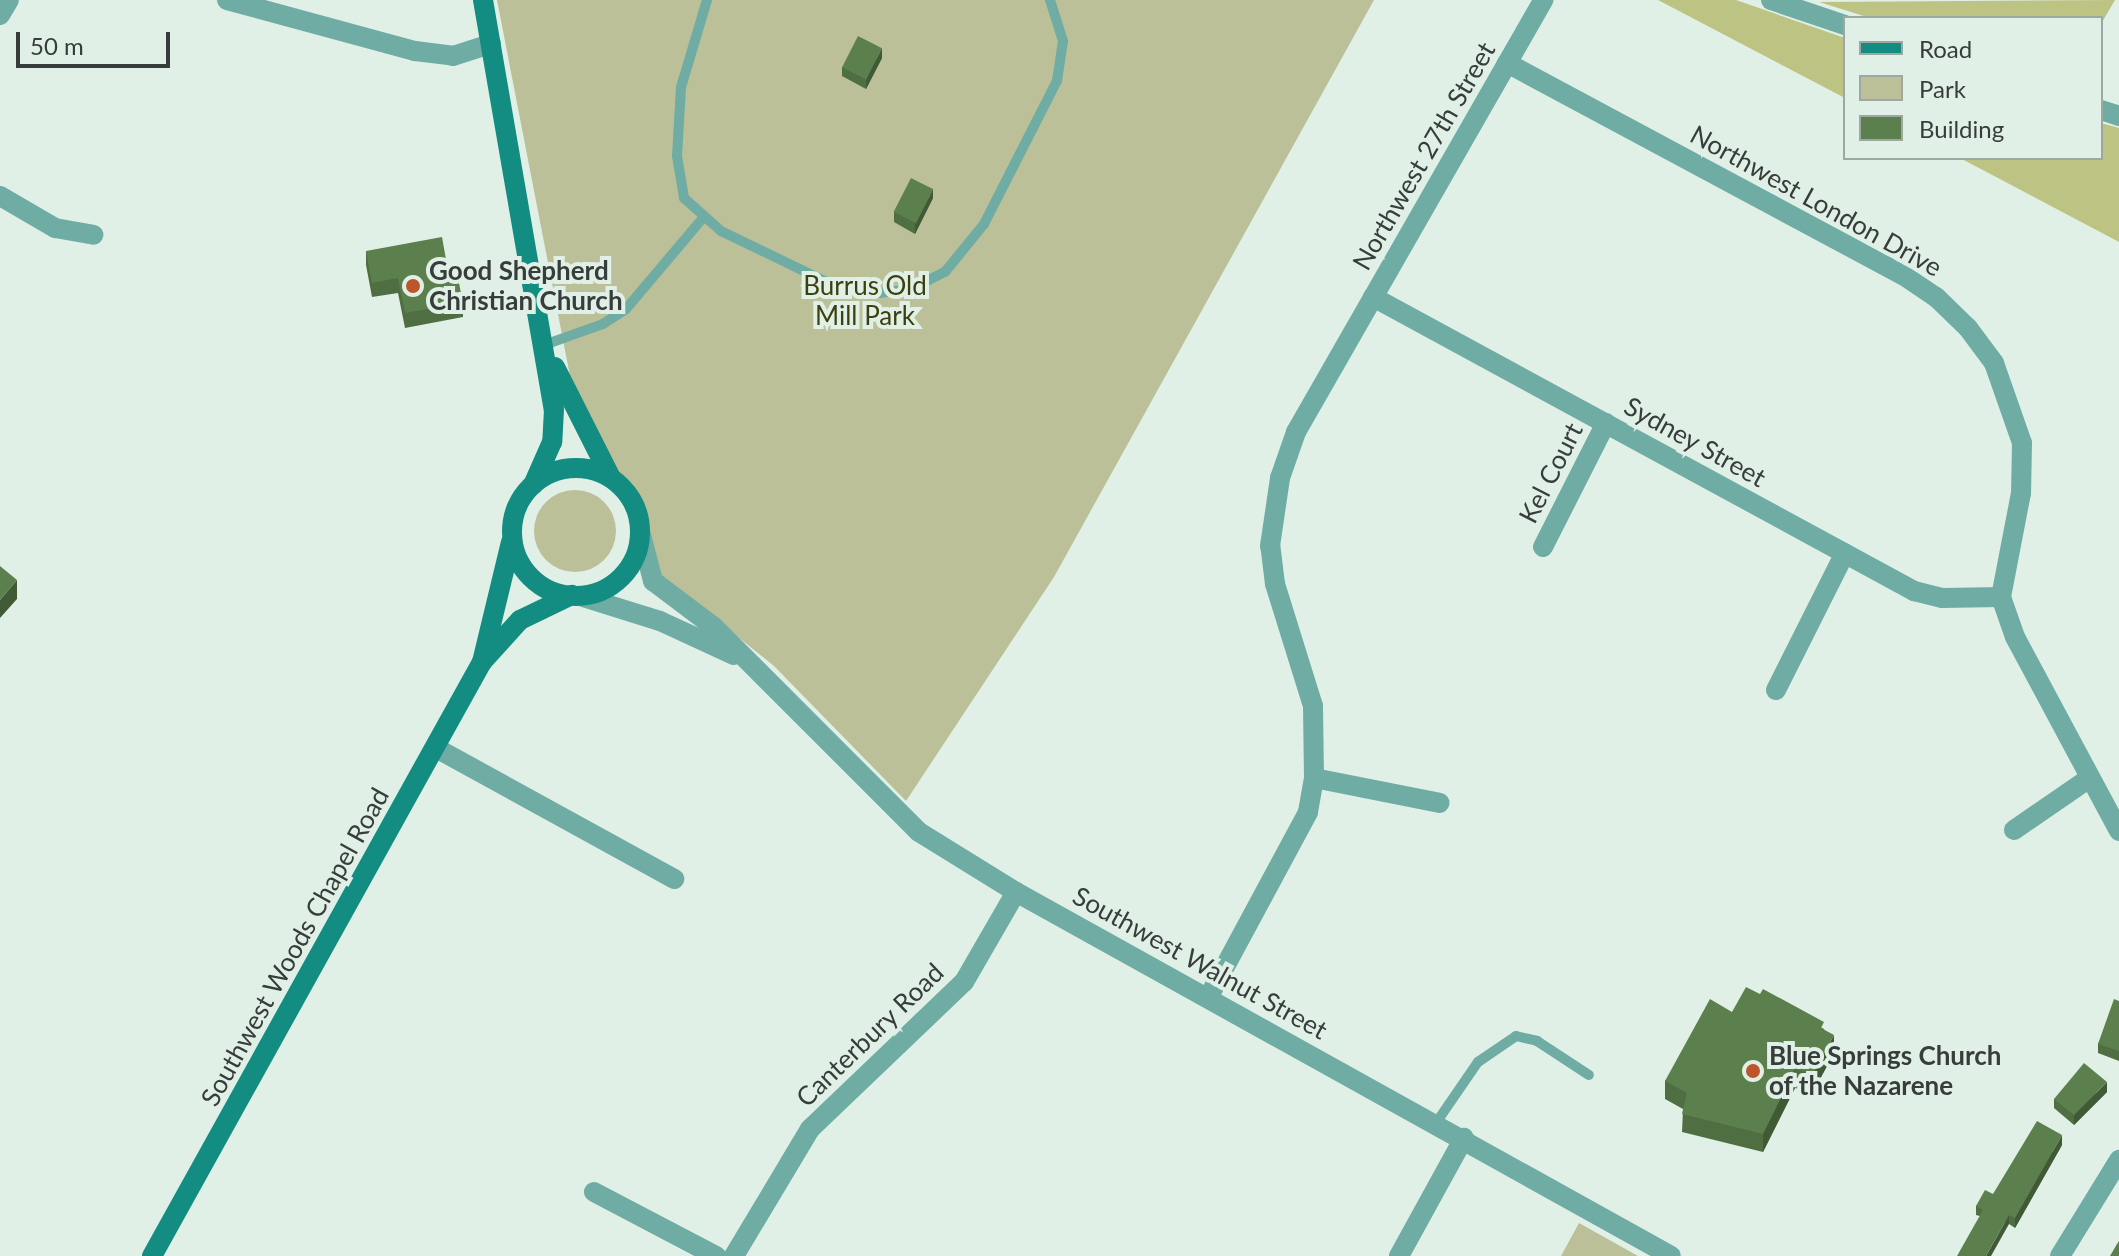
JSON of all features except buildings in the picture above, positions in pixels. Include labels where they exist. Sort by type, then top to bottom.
[{"type":"main road","points":[[483,0],[554,409],[552,442],[513,521],[513,543],[534,579],[577,596],[613,584],[628,570],[640,531],[637,510],[611,478],[544,345]]},
{"type":"main road","points":[[533,485],[570,468],[611,478]]},
{"type":"main road","name":"Southwest Woods Chapel Road","points":[[152,1256],[482,662],[509,569],[513,521]]},
{"type":"main road","name":"Southwest Woods Chapel Road","points":[[482,662],[520,620],[577,596]]},
{"type":"street","points":[[0,15],[9,0]]},
{"type":"street","points":[[227,0],[415,51],[453,56],[491,44]]},
{"type":"street","name":"Northwest 27th Street","points":[[1208,998],[1308,812],[1314,778],[1313,706],[1275,584],[1270,546],[1280,478],[1296,432],[1543,0]]},
{"type":"street","points":[[1771,0],[1843,24]]},
{"type":"street","name":"Northwest London Drive","points":[[1507,63],[1903,275],[1936,297],[1968,328],[1994,363],[2022,443],[2021,493],[2001,597]]},
{"type":"street","points":[[0,196],[55,228],[93,235]]},
{"type":"street","name":"Sydney Street","points":[[1373,297],[1914,591],[1942,598],[2001,597]]},
{"type":"street","name":"Kel Court","points":[[1543,547],[1606,423]]},
{"type":"street","name":"Southwest Walnut Street","points":[[640,531],[653,581],[714,627],[744,661],[919,832],[1016,892],[1464,1138],[1671,1256]]},
{"type":"street","points":[[1776,690],[1845,553]]},
{"type":"street","name":"Southwest Walnut Street","points":[[577,596],[660,621],[744,661]]},
{"type":"street","points":[[2001,597],[2015,637],[2088,779],[2119,831]]},
{"type":"street","points":[[436,748],[674,879]]},
{"type":"street","points":[[1314,778],[1440,803]]},
{"type":"street","points":[[2014,830],[2088,779]]},
{"type":"street","name":"Canterbury Road","points":[[734,1256],[810,1129],[964,982],[1016,892]]},
{"type":"street","points":[[1399,1256],[1464,1138]]},
{"type":"street","points":[[2060,1256],[2119,1160]]},
{"type":"street","points":[[594,1192],[716,1256]]},
{"type":"lane","points":[[707,0],[681,87],[677,156],[684,198],[702,219],[854,292],[911,289],[945,272],[984,224],[1057,81],[1063,41],[1050,0]]},
{"type":"lane","points":[[544,345],[603,324],[626,309],[702,219]]},
{"type":"lane","points":[[1436,1123],[1478,1062],[1516,1036],[1537,1041],[1589,1075]]},
{"type":"green space","name":"Burrus Old Mill Park","points":[[497,0],[1374,0],[1054,577],[906,801],[774,666],[661,575],[635,494],[606,457],[570,376]]},
{"type":"green space","points":[[1658,0],[1736,0],[1843,37],[1843,97]]},
{"type":"green space","points":[[2115,0],[2103,21],[2103,16],[1864,16],[1819,2]]},
{"type":"green space","points":[[2103,124],[2119,128],[2119,242],[1964,160],[2103,160]]},
{"type":"green space","points":[[575,490],[591,493],[604,502],[613,515],[616,531],[613,547],[604,560],[591,569],[575,572],[559,569],[546,560],[537,547],[534,531],[537,515],[546,502],[559,493]]},
{"type":"green space","points":[[1579,1223],[1638,1256],[1561,1256]]},
{"type":"place","name":"Good Shepherd Christian Church","points":[[413,286]]},
{"type":"place","name":"Blue Springs Church of the Nazarene","points":[[1753,1071]]}]
